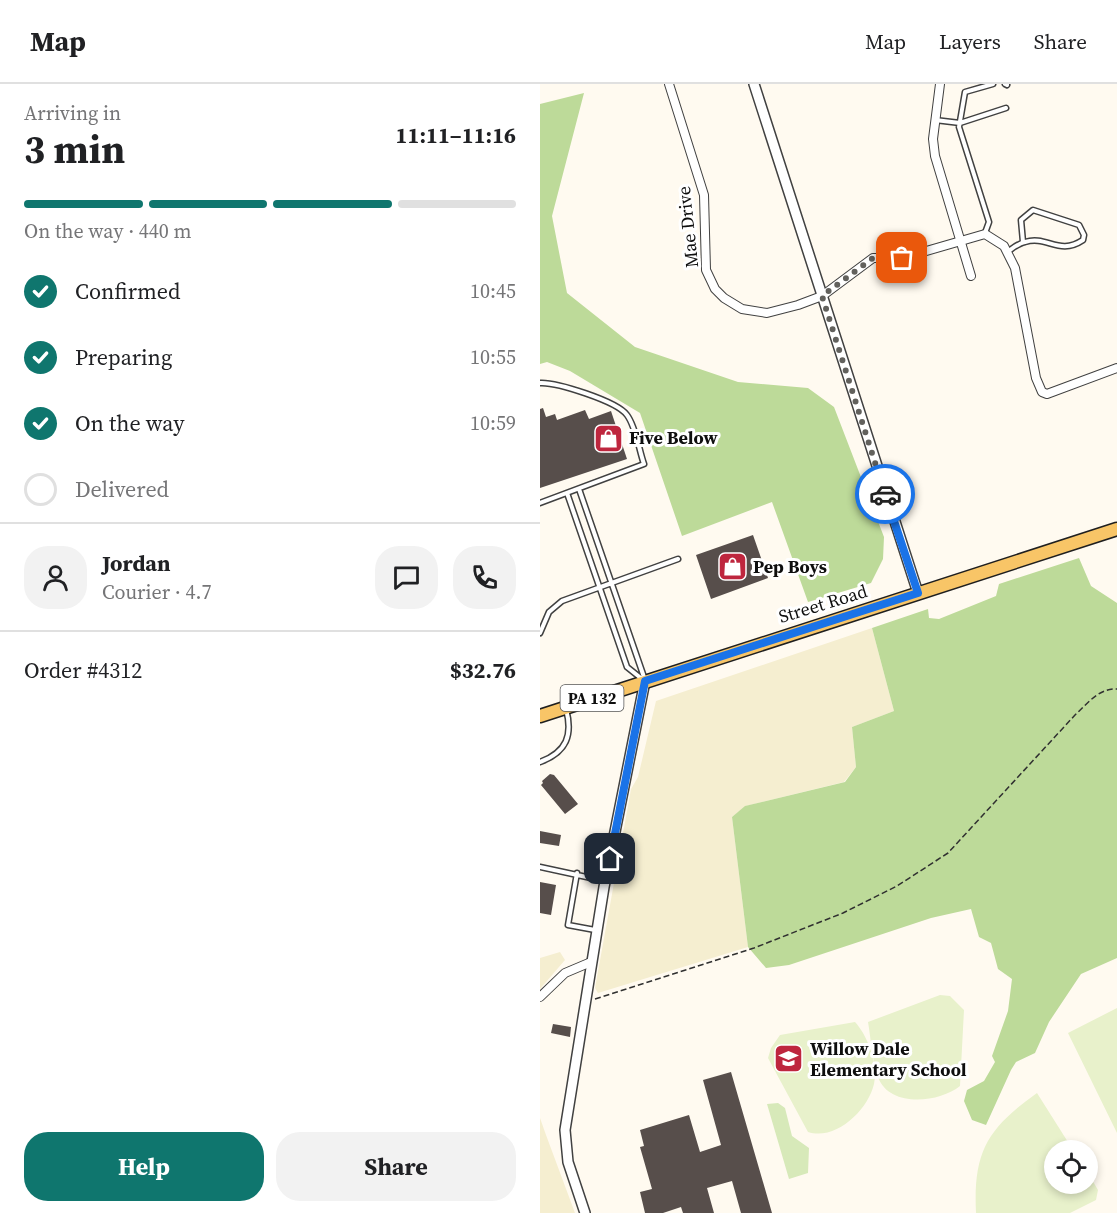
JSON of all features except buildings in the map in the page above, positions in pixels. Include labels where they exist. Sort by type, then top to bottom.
[{"type":"main road","name":"Street Road","points":[[540,716],[1117,529]]},
{"type":"street","name":"Mae Drive","points":[[669,84],[704,195],[706,270],[715,289],[731,304],[754,312],[775,312],[822,296],[873,258],[902,258],[985,234]]},
{"type":"street","points":[[754,84],[918,593]]},
{"type":"street","points":[[940,84],[935,120],[935,156],[971,276]]},
{"type":"street","points":[[985,234],[1004,246],[1015,268],[1036,378],[1042,392],[1047,394],[1117,368]]},
{"type":"street","points":[[585,1213],[568,1162],[565,1130],[591,962],[645,681]]},
{"type":"street","points":[[540,997],[565,973],[591,962]]},
{"type":"lane","points":[[985,234],[989,222],[960,123],[965,92],[993,84]]},
{"type":"lane","points":[[935,120],[960,123],[1006,108]]},
{"type":"lane","points":[[1007,252],[1023,242],[1033,240],[1066,248],[1083,240],[1084,235],[1079,225],[1033,210],[1027,212],[1021,220],[1023,242]]},
{"type":"lane","points":[[540,383],[552,382],[618,407],[628,415],[644,464],[540,503]]},
{"type":"lane","points":[[579,489],[645,681]]},
{"type":"lane","points":[[567,493],[627,667],[645,681]]},
{"type":"lane","points":[[540,633],[546,618],[562,601],[678,559]]},
{"type":"lane","points":[[540,762],[555,753],[570,733],[565,707]]},
{"type":"lane","points":[[540,867],[577,873],[606,881]]},
{"type":"lane","points":[[577,873],[568,925],[597,930]]},
{"type":"path","points":[[585,1002],[754,948],[843,913],[897,886],[948,853],[1097,694],[1108,688],[1117,689]]},
{"type":"shaded area","points":[[872,628],[894,711],[852,727],[856,767],[844,782],[746,806],[732,817],[748,947],[598,993],[595,988],[631,789],[638,777],[656,701]]},
{"type":"shaded area","points":[[560,952],[565,960],[540,989],[540,958]]},
{"type":"shaded area","points":[[540,1118],[546,1135],[575,1213],[540,1213]]},
{"type":"green space","points":[[584,93],[552,216],[567,293],[635,347],[738,382],[808,388],[834,407],[884,537],[883,559],[871,583],[808,602],[772,502],[682,536],[640,413],[570,371],[547,362],[540,364],[540,104]]},
{"type":"green space","points":[[1079,558],[1091,586],[1117,603],[1117,958],[1081,974],[1049,1022],[1035,1053],[1016,1062],[986,1125],[972,1120],[964,1101],[967,1090],[984,1081],[995,1062],[992,1056],[1008,1011],[1012,979],[998,969],[991,943],[979,937],[971,909],[931,918],[789,965],[766,968],[748,947],[732,817],[745,806],[845,782],[856,767],[852,727],[894,711],[872,628],[928,609],[929,618],[939,619],[996,596],[999,584]]},
{"type":"green space","points":[[940,995],[950,996],[964,1010],[960,1086],[951,1092],[928,1099],[915,1100],[892,1094],[878,1077],[868,1022]]},
{"type":"green space","points":[[1117,1008],[1117,1133],[1068,1033]]},
{"type":"green space","points":[[855,1022],[868,1042],[875,1068],[871,1094],[858,1113],[840,1128],[819,1134],[808,1132],[768,1058],[771,1048],[780,1035]]},
{"type":"green space","points":[[1037,1093],[1067,1140],[1044,1140],[1044,1194],[1097,1194],[1096,1200],[1070,1213],[976,1213],[977,1173],[981,1157],[995,1130]]},
{"type":"green space","points":[[778,1103],[785,1108],[792,1136],[809,1148],[808,1173],[789,1179],[767,1104]]},
{"type":"way so far","points":[[885,494],[822,296],[873,258],[902,258]]},
{"type":"place","name":"Five Below","points":[[608,438]]},
{"type":"place","name":"Pep Boys","points":[[732,567]]},
{"type":"place","name":"Willow Dale Elementary School","points":[[789,1059]]},
{"type":"route","points":[[610,859],[645,681],[918,593],[885,494]]}]
